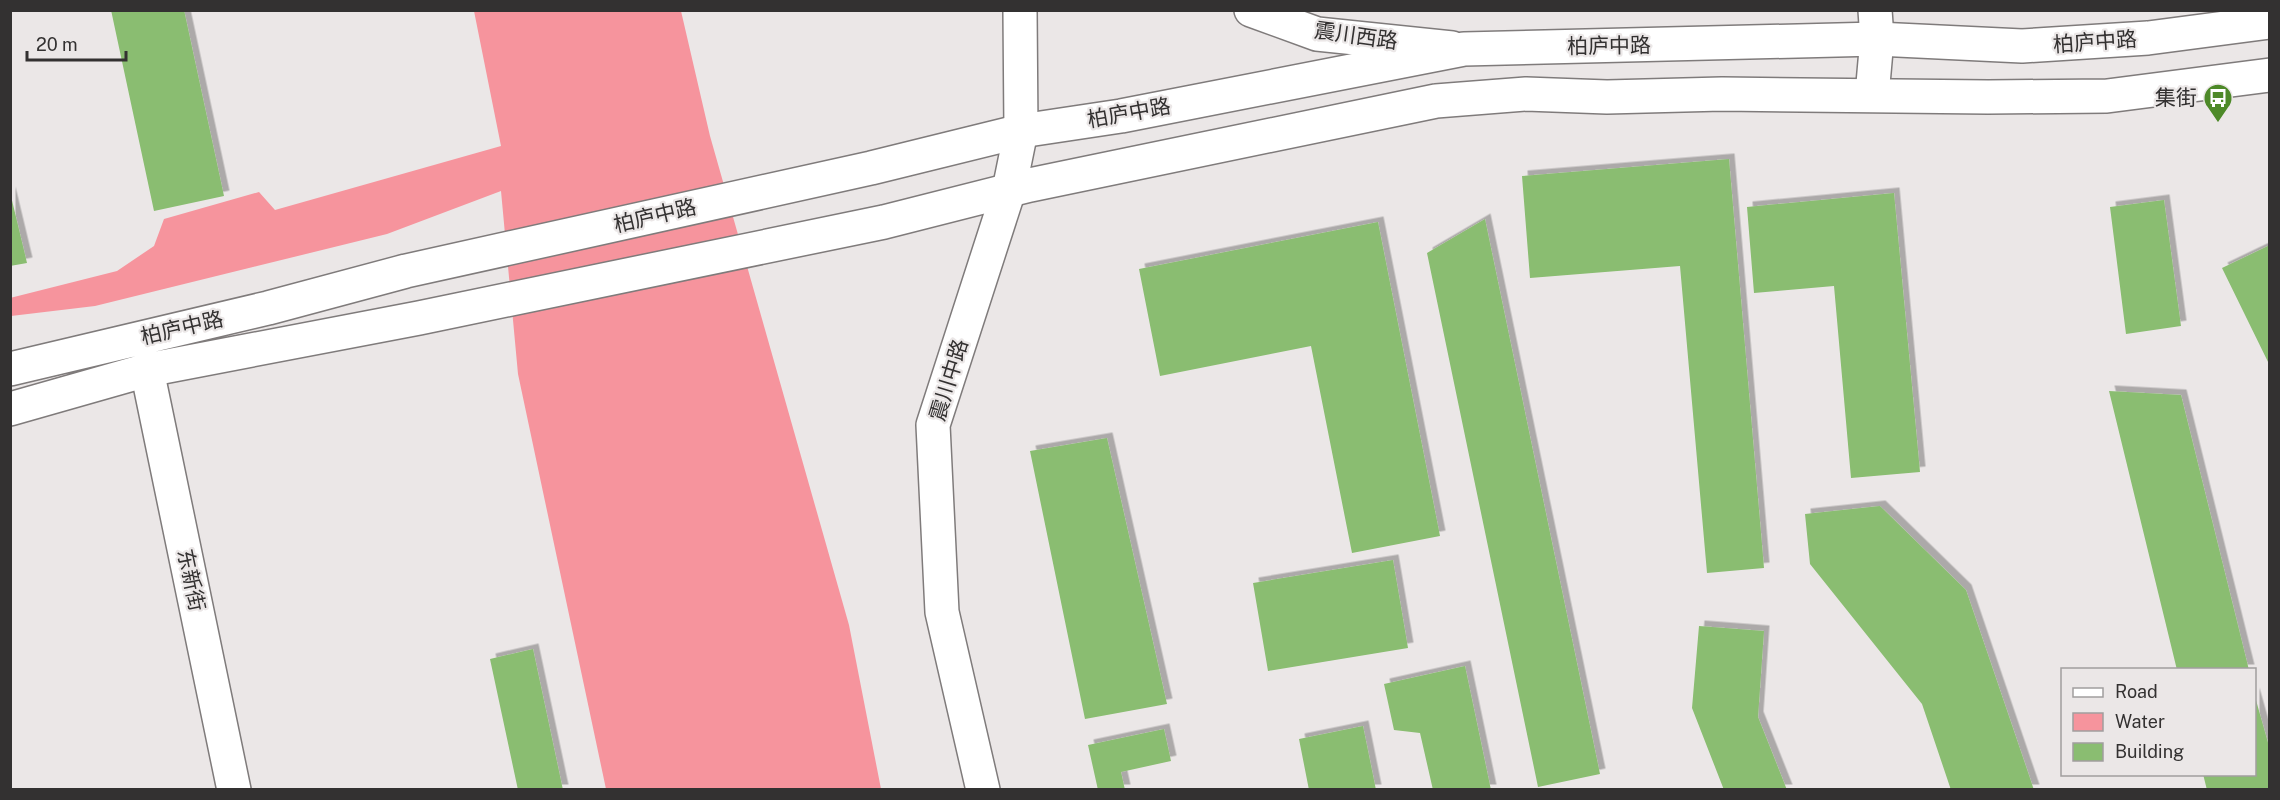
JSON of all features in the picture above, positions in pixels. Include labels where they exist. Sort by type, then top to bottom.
[{"type":"main road","name":"震川中路","points":[[983,789],[942,612],[933,425],[1009,190],[1021,131],[1020,10]]},
{"type":"main road","name":"震川西路","points":[[1251,10],[1317,34],[1464,49]]},
{"type":"main road","name":"柏庐中路","points":[[10,369],[268,308],[406,272],[871,168],[1021,131],[1121,116],[1464,49],[1876,25],[2022,46],[2148,38],[2270,22]]},
{"type":"main road","points":[[1872,95],[1876,25]]},
{"type":"main road","name":"柏庐中路","points":[[10,409],[147,370],[419,318],[884,222],[1009,190],[1333,120],[1436,101],[1526,94],[1607,97],[2107,96],[2270,75]]},
{"type":"main road","name":"东新街","points":[[147,370],[234,789]]},
{"type":"water","points":[[474,11],[681,11],[710,136],[849,625],[881,789],[606,789],[518,374],[501,191],[387,234],[95,306],[11,316],[10,298],[117,271],[154,246],[164,219],[259,192],[275,210],[501,146]]},
{"type":"building","points":[[111,10],[184,10],[224,196],[154,211]]},
{"type":"building","points":[[1729,159],[1764,568],[1707,573],[1680,266],[1530,278],[1522,176]]},
{"type":"building","points":[[10,192],[27,263],[10,266]]},
{"type":"building","points":[[1894,193],[1920,472],[1851,478],[1834,286],[1754,293],[1747,207]]},
{"type":"building","points":[[2164,200],[2181,326],[2126,334],[2110,207]]},
{"type":"building","points":[[1485,219],[1600,774],[1538,787],[1427,253]]},
{"type":"building","points":[[1378,222],[1440,536],[1352,553],[1311,346],[1160,376],[1139,269]]},
{"type":"building","points":[[2270,245],[2270,366],[2222,268]]},
{"type":"building","points":[[2109,391],[2181,395],[2249,668],[2177,668]]},
{"type":"building","points":[[1107,438],[1167,704],[1085,719],[1030,451]]},
{"type":"building","points":[[1880,506],[1966,590],[2034,790],[1951,790],[1922,704],[1810,564],[1805,514]]},
{"type":"building","points":[[1393,560],[1408,648],[1268,671],[1253,583]]},
{"type":"building","points":[[1699,626],[1764,631],[1758,717],[1787,790],[1724,790],[1692,708]]},
{"type":"building","points":[[533,649],[563,790],[518,790],[490,659]]},
{"type":"building","points":[[1465,666],[1491,790],[1433,790],[1420,733],[1394,730],[1384,684]]},
{"type":"building","points":[[2256,700],[2270,750],[2270,790],[2207,790],[2204,776],[2256,776]]},
{"type":"building","points":[[1363,726],[1376,790],[1309,790],[1299,739]]},
{"type":"building","points":[[1164,729],[1171,761],[1121,772],[1125,790],[1098,790],[1088,745]]},
{"type":"place","name":"集街","points":[[2218,124]]}]
